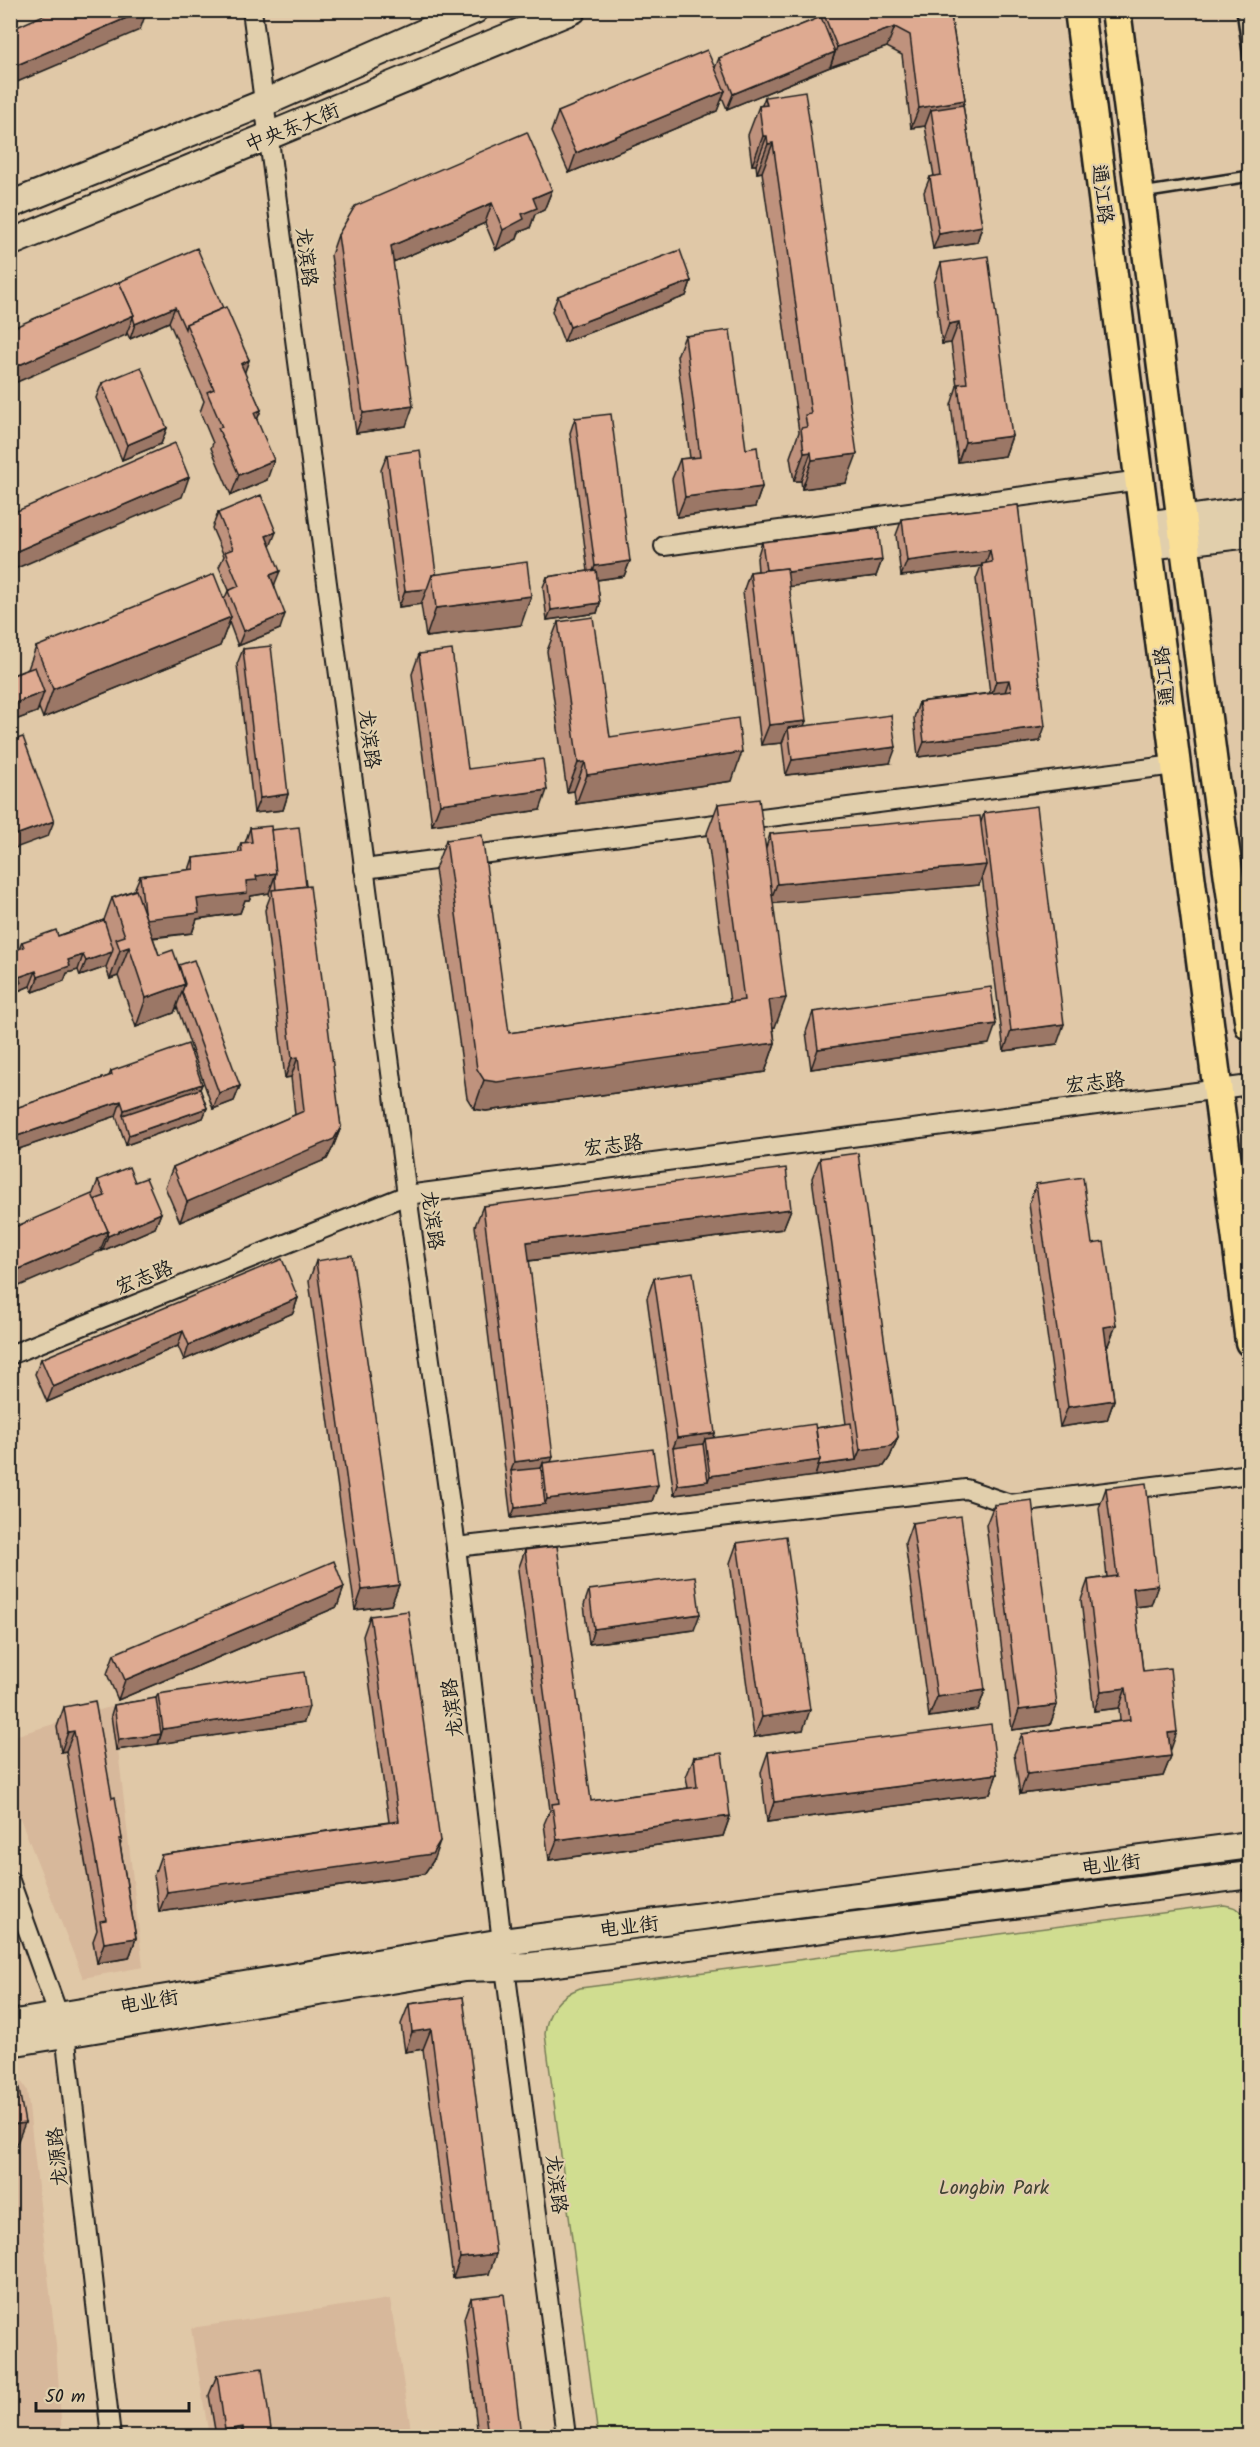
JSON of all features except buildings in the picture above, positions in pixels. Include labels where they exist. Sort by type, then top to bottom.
[{"type":"main road","name":"通江路","points":[[1079,10],[1140,480],[1174,765],[1250,1342]]},
{"type":"main road","name":"通江路","points":[[1116,10],[1250,1026]]},
{"type":"street","name":"龙滨路","points":[[252,10],[407,1195],[456,1547],[505,1968],[566,2436]]},
{"type":"street","name":"中央东大街","points":[[10,205],[264,103],[475,10]]},
{"type":"street","name":"中央东大街","points":[[10,243],[573,10]]},
{"type":"street","points":[[664,546],[1140,480]]},
{"type":"street","points":[[1147,536],[1184,530],[1250,510]]},
{"type":"street","points":[[1184,530],[1250,534]]},
{"type":"street","points":[[364,869],[1174,765]]},
{"type":"street","name":"宏志路","points":[[10,1355],[407,1195],[1250,1085]]},
{"type":"street","points":[[456,1547],[966,1489],[1010,1504],[1250,1473]]},
{"type":"street","name":"电业街","points":[[10,2043],[62,2024],[503,1942],[1250,1845]]},
{"type":"street","name":"电业街","points":[[10,2024],[62,2024],[464,1968],[505,1968],[1249,1875]]},
{"type":"street","name":"龙源路","points":[[10,1881],[62,2024],[111,2436]]},
{"type":"lane","points":[[1242,10],[1250,65]]},
{"type":"lane","points":[[1139,193],[1250,176]]},
{"type":"shaded area","points":[[113,1706],[143,1967],[83,1978],[11,1795],[11,1737]]},
{"type":"shaded area","points":[[10,2075],[19,2078],[27,2090],[56,2345],[62,2436],[11,2436]]},
{"type":"shaded area","points":[[390,2299],[412,2436],[209,2436],[191,2328]]},
{"type":"green space","name":"Longbin Park","points":[[1224,1905],[1234,1907],[1241,1912],[1250,1928],[1249,2436],[598,2436],[545,2034],[551,2011],[560,2000],[580,1988]]}]
